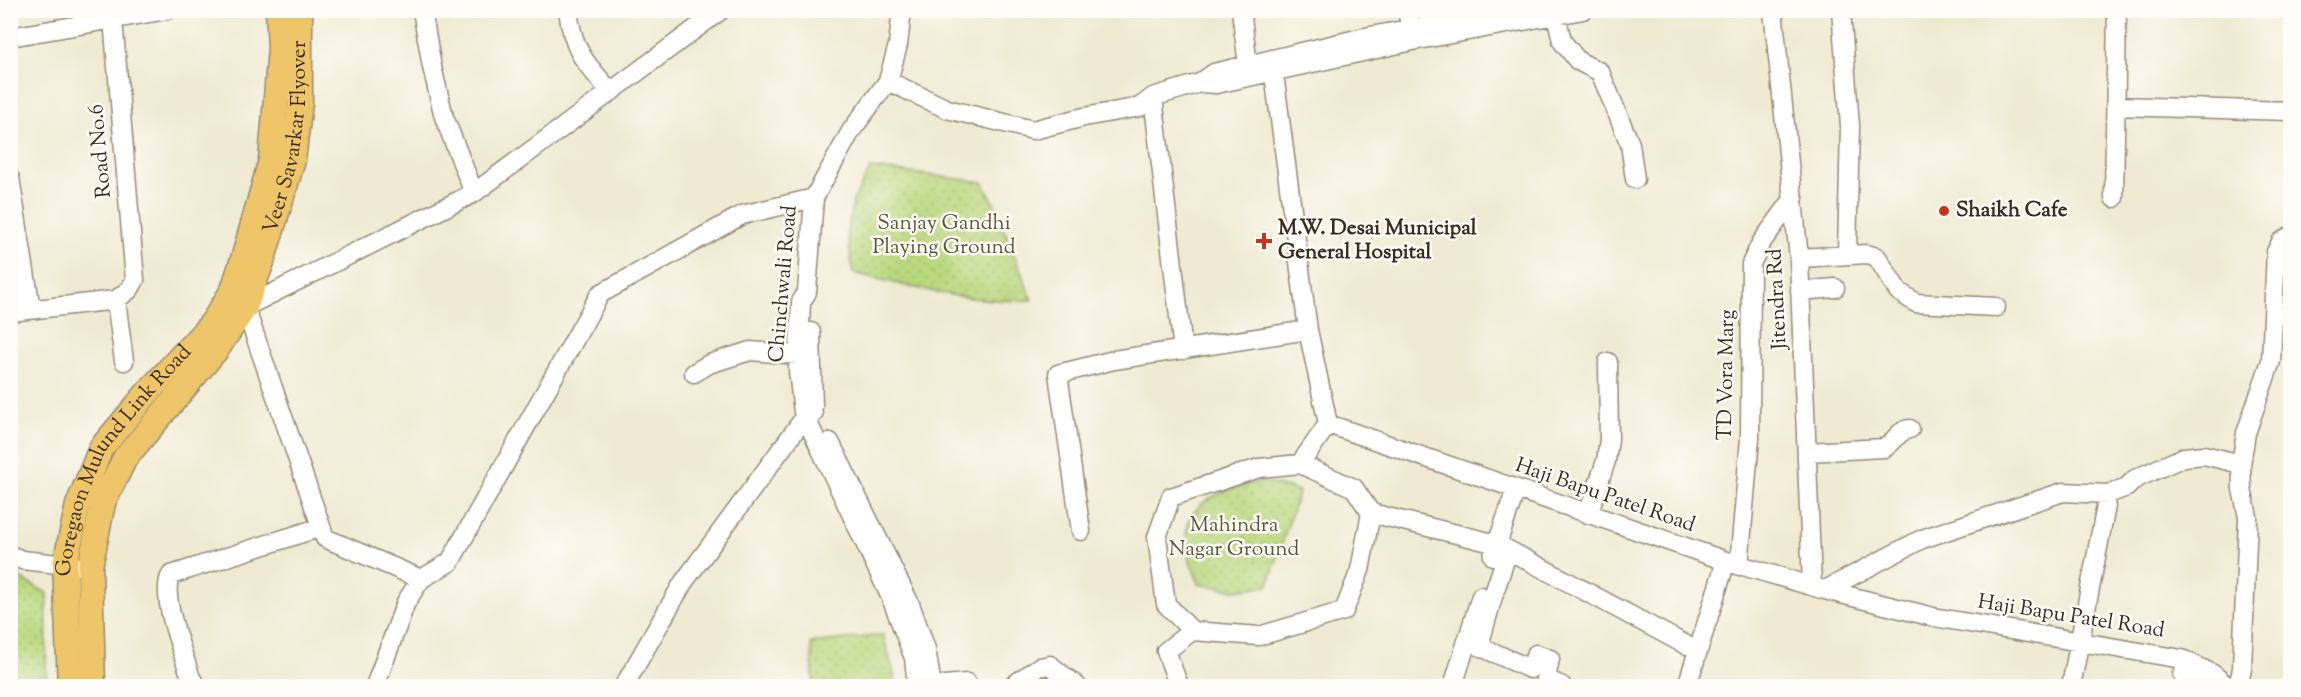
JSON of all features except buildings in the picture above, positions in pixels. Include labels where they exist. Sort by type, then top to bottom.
[{"type":"main road","name":"Veer Savarkar Flyover","points":[[253,259],[271,160],[279,48],[278,10]]},
{"type":"main road","name":"Veer Savarkar Flyover","points":[[253,259],[293,160],[300,103],[300,10]]},
{"type":"main road","name":"Goregaon Mulund Link Road","points":[[93,687],[90,572],[104,503],[125,458],[218,349],[245,307],[253,259]]},
{"type":"main road","name":"Goregaon Mulund Link Road","points":[[70,687],[65,570],[78,505],[101,448],[149,391],[212,323],[253,259]]},
{"type":"street","points":[[10,37],[166,10]]},
{"type":"street","points":[[422,10],[444,117],[474,193]]},
{"type":"street","points":[[568,10],[574,45],[584,63],[611,92]]},
{"type":"street","points":[[421,579],[325,538],[245,307],[474,193],[721,10]]},
{"type":"street","name":"Chinchwali Road","points":[[810,416],[812,401],[805,355],[801,302],[807,292],[814,198],[851,131],[888,81],[898,45],[902,10]]},
{"type":"street","points":[[1241,10],[1248,65]]},
{"type":"street","points":[[1407,10],[1411,35]]},
{"type":"street","points":[[1226,76],[1514,10]]},
{"type":"street","points":[[1411,35],[1583,10]]},
{"type":"street","name":"Jitendra Rd","points":[[1773,10],[1799,258],[1807,452],[1819,588]]},
{"type":"street","points":[[1841,10],[1850,126],[1847,254]]},
{"type":"street","points":[[2114,198],[2117,10]]},
{"type":"street","points":[[1556,13],[1562,41],[1578,61],[1600,72],[1629,144],[1635,179]]},
{"type":"street","name":"Road No.6","points":[[113,19],[135,280],[130,289],[116,300]]},
{"type":"street","points":[[888,81],[947,109],[1033,130],[1084,117],[1140,107],[1153,97],[1200,82],[1216,84],[1248,65],[1273,66]]},
{"type":"street","points":[[1273,66],[1308,330],[1328,424],[1300,464]]},
{"type":"street","points":[[1153,97],[1183,350]]},
{"type":"street","points":[[2116,106],[2290,111]]},
{"type":"street","points":[[10,178],[15,289],[31,309]]},
{"type":"street","points":[[380,685],[406,602],[421,579],[450,562],[600,294],[742,215],[814,198]]},
{"type":"street","name":"TD Vora Marg","points":[[1688,687],[1733,563],[1750,438],[1751,264],[1761,243],[1794,198]]},
{"type":"street","points":[[2238,687],[2242,669],[2248,517],[2242,489],[2241,464],[2246,433],[2271,361],[2276,252],[2281,242],[2290,236]]},
{"type":"street","points":[[1799,258],[1867,254],[1877,257],[1898,291],[1916,303],[1996,307]]},
{"type":"street","points":[[1800,291],[1835,288]]},
{"type":"street","points":[[10,312],[116,300],[124,362]]},
{"type":"street","points":[[1081,531],[1058,374],[1114,360],[1308,330]]},
{"type":"street","points":[[694,373],[709,364],[750,351],[805,355]]},
{"type":"street","points":[[1588,514],[1606,461],[1609,439],[1608,362]]},
{"type":"street","points":[[624,687],[682,583],[810,416],[875,548],[914,657],[917,687]]},
{"type":"street","name":"Haji Bapu Patel Road","points":[[1328,424],[1733,563],[1933,617],[2080,643],[2186,673],[2213,674],[2227,687]]},
{"type":"street","points":[[1807,452],[1884,448],[1890,445],[1901,432],[1910,429]]},
{"type":"street","points":[[1819,588],[1922,539],[2063,492],[2108,494],[2127,487],[2135,478],[2184,457],[2204,455],[2241,464]]},
{"type":"street","points":[[1371,513],[1360,570],[1344,611],[1259,636],[1192,631],[1166,604],[1157,537],[1171,497],[1259,468],[1300,464],[1354,488],[1371,513],[1502,548],[1686,645]]},
{"type":"street","points":[[1516,489],[1494,593],[1479,646],[1530,669],[1536,654],[1550,659],[1546,679],[1562,687]]},
{"type":"street","points":[[2071,687],[2106,506]]},
{"type":"street","points":[[196,687],[191,678],[169,603],[171,575],[321,527]]},
{"type":"street","points":[[875,548],[910,604],[926,649],[933,687],[967,683]]},
{"type":"street","points":[[1453,687],[1502,548]]},
{"type":"street","points":[[10,555],[65,570]]},
{"type":"street","points":[[10,565],[90,572]]},
{"type":"street","points":[[1179,687],[1166,651],[1192,631]]},
{"type":"street","points":[[1012,687],[1039,667],[1050,665],[1066,683]]},
{"type":"green space","name":"Sanjay Gandhi Playing Ground","points":[[871,168],[983,182],[993,201],[1032,300],[1009,301],[964,297],[853,273],[847,231],[854,199]]},
{"type":"green space","name":"Mahindra Nagar Ground","points":[[1261,481],[1299,491],[1268,586],[1233,590],[1199,584],[1186,548],[1187,528],[1192,516],[1199,506],[1210,498]]},
{"type":"green space","points":[[10,573],[47,593],[46,686],[11,686]]},
{"type":"green space","points":[[883,635],[895,678],[895,686],[814,686],[811,643]]},
{"type":"place","name":"Shaikh Cafe","points":[[1944,211]]},
{"type":"place","name":"M.W. Desai Municipal General Hospital","points":[[1264,241]]}]
